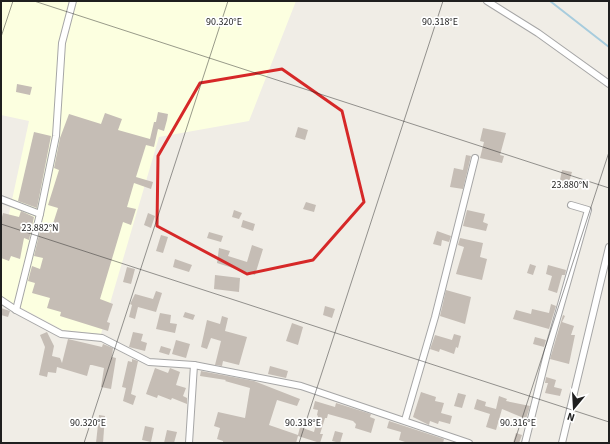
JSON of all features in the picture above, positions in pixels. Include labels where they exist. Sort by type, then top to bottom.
[{"type":"street","points":[[16,310],[40,214],[56,136],[62,44],[73,1]]},
{"type":"street","points":[[487,1],[538,33],[609,84]]},
{"type":"street","points":[[405,420],[435,317],[475,158]]},
{"type":"street","points":[[1,199],[40,214]]},
{"type":"street","points":[[525,443],[548,350],[588,210],[571,205]]},
{"type":"street","points":[[562,443],[609,246]]},
{"type":"street","points":[[1,300],[16,310],[61,334],[102,338],[149,362],[194,365],[301,386],[405,420],[453,440],[468,443]]},
{"type":"street","points":[[189,443],[194,365]]},
{"type":"highlighted area","points":[[282,69],[342,111],[364,202],[313,260],[247,274],[157,226],[158,156],[200,83]]},
{"type":"shaded area","points":[[1,1],[296,1],[249,121],[159,137],[101,334],[63,330],[1,297],[1,251],[29,121],[1,115]]},
{"type":"building","points":[[17,84],[32,87],[30,95],[16,92]]},
{"type":"building","points":[[158,112],[168,114],[164,131],[158,129],[154,147],[146,145],[136,177],[153,182],[151,189],[134,183],[127,207],[136,209],[131,225],[123,222],[100,299],[113,304],[107,322],[110,323],[108,331],[60,316],[61,312],[47,308],[50,298],[32,293],[35,283],[28,281],[32,266],[40,269],[43,258],[34,256],[41,227],[51,230],[58,208],[48,205],[59,170],[54,168],[60,138],[69,114],[101,124],[105,113],[122,119],[118,130],[150,139]]},
{"type":"building","points":[[298,127],[308,130],[305,140],[295,137]]},
{"type":"building","points":[[483,128],[506,133],[500,155],[504,156],[502,163],[480,158],[484,142],[480,141]]},
{"type":"building","points":[[34,132],[51,136],[37,208],[18,201]]},
{"type":"building","points":[[466,155],[471,156],[463,189],[450,187],[454,168],[463,170]]},
{"type":"building","points":[[562,170],[572,172],[569,182],[560,180]]},
{"type":"building","points":[[306,202],[316,205],[314,212],[303,209]]},
{"type":"building","points":[[234,210],[242,213],[239,219],[232,217]]},
{"type":"building","points":[[467,210],[485,214],[483,222],[488,224],[486,231],[463,226]]},
{"type":"building","points":[[21,211],[34,217],[29,240],[24,238],[20,259],[11,256],[9,261],[1,258],[1,221],[3,213],[19,217]]},
{"type":"building","points":[[148,213],[155,216],[151,228],[144,225]]},
{"type":"building","points":[[243,220],[255,224],[253,231],[241,227]]},
{"type":"building","points":[[437,231],[451,236],[449,242],[442,240],[441,246],[433,244]]},
{"type":"building","points":[[209,232],[223,236],[221,242],[207,238]]},
{"type":"building","points":[[161,235],[168,237],[163,253],[156,251]]},
{"type":"building","points":[[460,238],[483,243],[480,257],[487,259],[482,280],[456,274],[464,247],[458,245]]},
{"type":"building","points":[[252,245],[263,249],[255,275],[217,263],[219,248],[230,251],[228,256],[247,262]]},
{"type":"building","points":[[175,259],[192,265],[189,272],[173,267]]},
{"type":"building","points":[[530,264],[536,266],[533,275],[527,273]]},
{"type":"building","points":[[548,265],[566,270],[565,275],[562,275],[557,293],[548,290],[552,276],[546,274]]},
{"type":"building","points":[[127,267],[135,269],[131,284],[123,282]]},
{"type":"building","points":[[215,275],[240,278],[239,292],[214,289]]},
{"type":"building","points":[[446,290],[471,297],[465,324],[440,316]]},
{"type":"building","points":[[156,291],[162,293],[156,312],[138,307],[135,319],[129,317],[132,305],[130,304],[135,294],[153,299]]},
{"type":"building","points":[[551,304],[556,306],[549,329],[513,319],[516,310],[531,314],[532,309],[549,313]]},
{"type":"building","points":[[325,306],[335,309],[332,318],[323,315]]},
{"type":"building","points":[[1,308],[10,311],[8,317],[1,315]]},
{"type":"building","points":[[185,312],[195,315],[193,320],[183,317]]},
{"type":"building","points":[[160,313],[171,315],[170,323],[177,324],[175,333],[156,329]]},
{"type":"building","points":[[563,315],[565,316],[562,322],[574,326],[571,335],[575,335],[569,364],[550,359]]},
{"type":"building","points":[[222,316],[228,318],[225,331],[247,337],[239,365],[223,361],[222,366],[215,365],[221,341],[211,338],[207,349],[201,347],[207,320],[220,324]]},
{"type":"building","points":[[292,323],[303,327],[298,345],[286,341]]},
{"type":"building","points":[[47,332],[54,346],[52,356],[60,358],[62,363],[68,339],[102,347],[103,344],[113,348],[112,357],[116,358],[111,389],[101,387],[104,368],[92,365],[90,365],[87,376],[57,367],[56,373],[48,372],[47,377],[39,375],[45,347],[40,335]]},
{"type":"building","points":[[133,332],[143,334],[141,341],[147,343],[145,351],[129,347]]},
{"type":"building","points":[[454,334],[461,336],[458,348],[456,347],[454,354],[440,349],[439,352],[430,349],[435,335],[452,340]]},
{"type":"building","points":[[535,337],[546,340],[544,347],[533,344]]},
{"type":"building","points":[[176,340],[190,344],[186,358],[172,354]]},
{"type":"building","points":[[161,346],[171,349],[169,355],[159,352]]},
{"type":"building","points":[[132,359],[138,361],[131,394],[136,396],[133,405],[123,401],[126,388],[122,387],[128,361],[132,362]]},
{"type":"building","points":[[270,366],[288,371],[286,378],[268,374]]},
{"type":"building","points":[[155,368],[168,373],[170,368],[180,372],[176,385],[186,388],[183,396],[187,398],[187,404],[172,398],[171,400],[158,395],[157,398],[146,394]]},
{"type":"building","points":[[201,371],[254,381],[300,399],[297,406],[277,400],[269,425],[298,435],[300,427],[314,432],[318,416],[318,410],[313,409],[315,401],[335,407],[336,403],[371,414],[370,417],[375,419],[371,433],[355,428],[356,424],[353,421],[328,414],[327,418],[325,418],[320,434],[323,434],[320,443],[298,436],[296,443],[223,443],[223,441],[217,439],[220,428],[214,426],[218,412],[245,418],[250,388],[225,381],[226,380],[200,376]]},
{"type":"building","points":[[546,377],[556,380],[554,387],[562,389],[560,396],[545,393],[548,383],[545,383]]},
{"type":"building","points":[[421,392],[436,397],[435,401],[444,403],[441,413],[452,416],[450,424],[439,421],[438,424],[430,421],[429,425],[413,417]]},
{"type":"building","points":[[458,393],[466,395],[462,408],[454,406]]},
{"type":"building","points":[[499,396],[507,399],[506,401],[530,406],[526,419],[502,409],[496,430],[486,427],[490,414],[474,409],[477,399],[486,402],[485,406],[496,409]]},
{"type":"building","points":[[99,415],[105,416],[103,443],[96,443]]},
{"type":"building","points":[[389,421],[444,439],[443,443],[408,443],[399,440],[401,432],[387,428]]},
{"type":"building","points":[[145,426],[154,428],[151,442],[142,440]]},
{"type":"building","points":[[167,430],[177,432],[174,443],[164,443]]},
{"type":"building","points":[[335,431],[343,433],[340,443],[332,441]]},
{"type":"building","points":[[516,433],[522,435],[519,443],[513,443]]},
{"type":"waterway","points":[[550,1],[609,47]]}]
